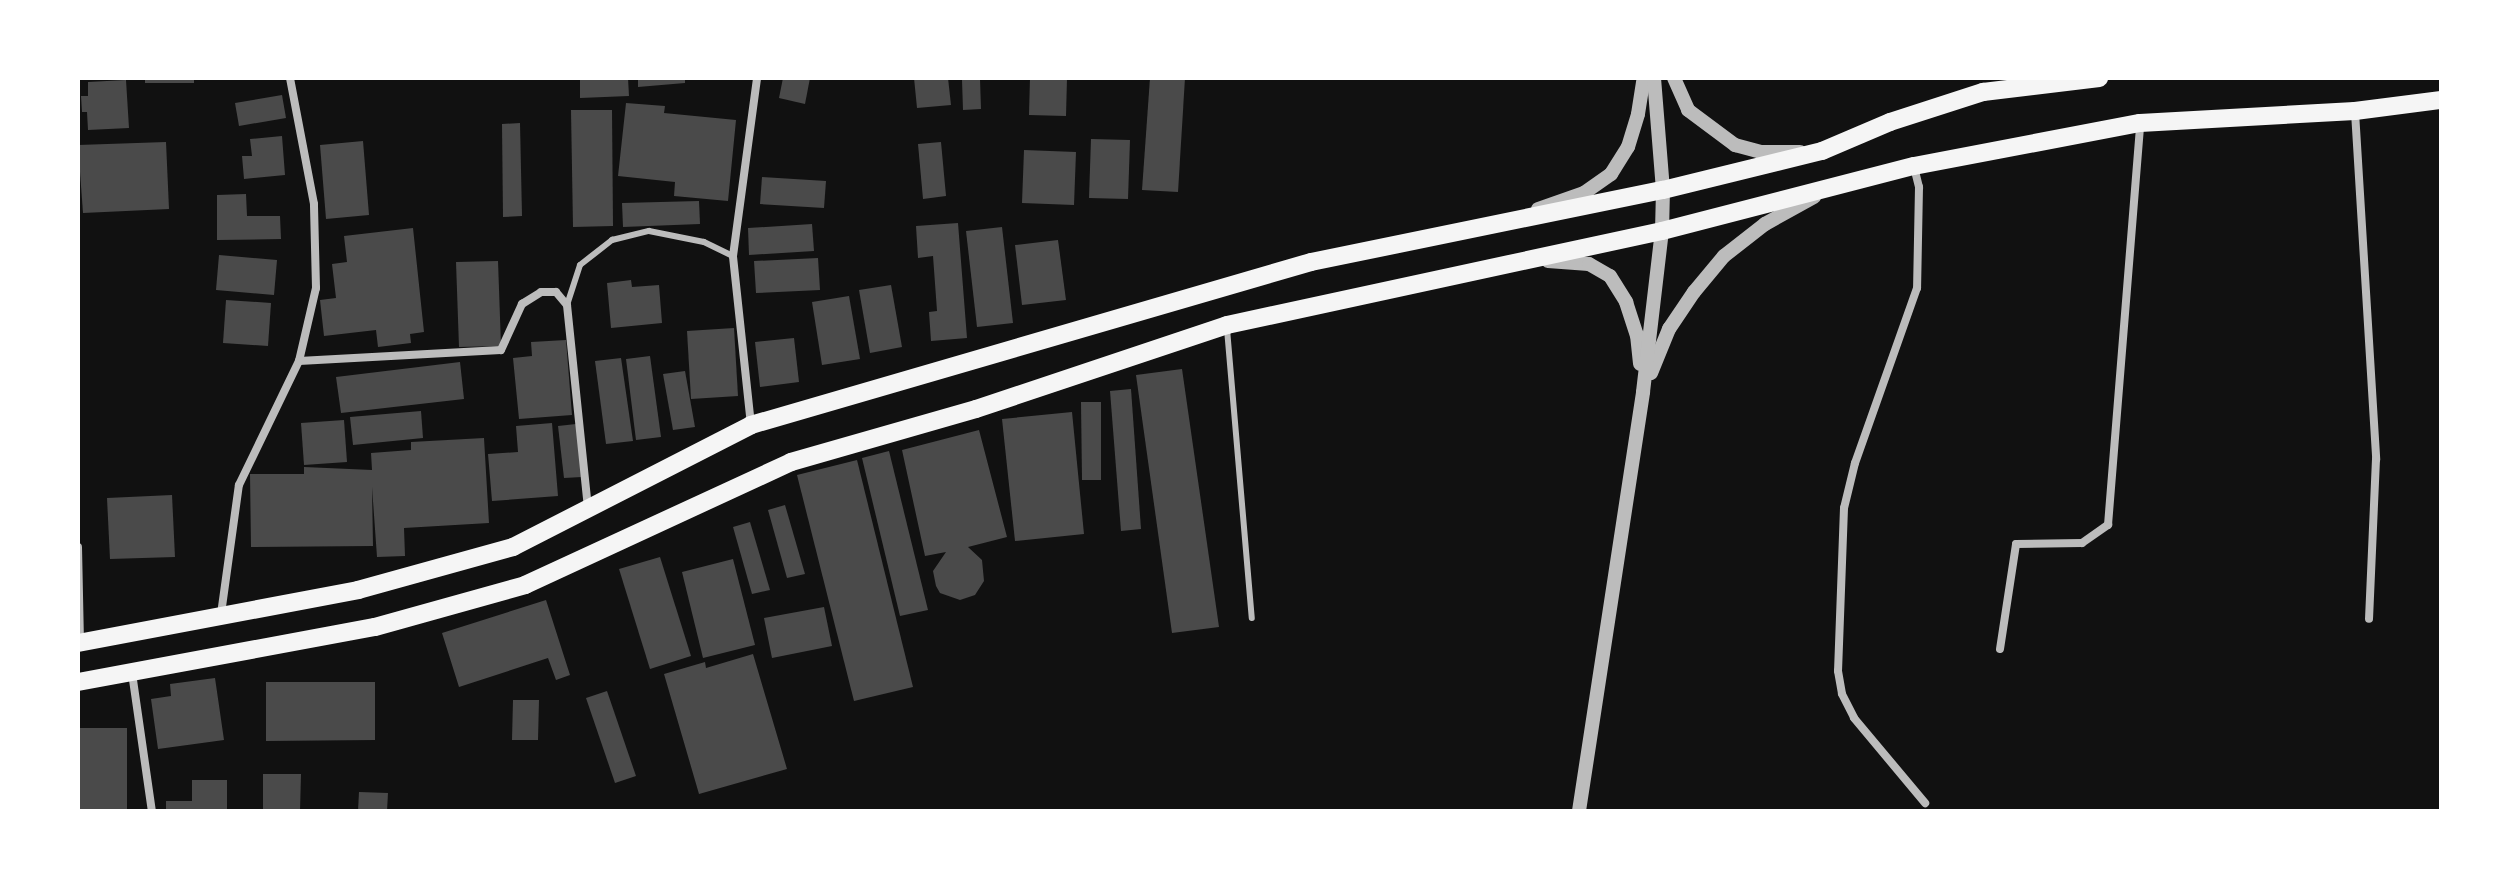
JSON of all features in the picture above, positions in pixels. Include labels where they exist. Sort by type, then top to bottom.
[{"type":"main road","points":[[79,643],[358,590],[513,547],[751,425],[1311,262],[1663,190],[1822,151],[1982,85],[2099,78]]},
{"type":"main road","points":[[78,682],[375,627],[525,585],[791,462],[976,409],[1227,325],[1662,231],[1914,166],[2140,123],[2355,111],[2441,100]]},
{"type":"street","points":[[221,614],[239,485],[299,361],[316,288],[314,204],[290,78]]},
{"type":"street","points":[[751,425],[733,256],[757,78]]},
{"type":"street","points":[[1485,227],[1584,193],[1611,174],[1628,147],[1644,78]]},
{"type":"street","points":[[1579,811],[1643,392],[1662,231],[1663,190],[1654,78]]},
{"type":"street","points":[[1674,78],[1688,110],[1735,145],[1761,152],[1822,151]]},
{"type":"street","points":[[2355,111],[2376,459],[2369,619]]},
{"type":"street","points":[[2000,649],[2016,544],[2082,543],[2108,525],[2140,123]]},
{"type":"street","points":[[1914,166],[1919,187],[1917,288],[1855,463],[1844,508],[1838,671],[1842,694],[1854,718],[1925,803]]},
{"type":"street","points":[[1643,392],[1669,329],[1724,256],[1765,224],[1831,187]]},
{"type":"street","points":[[1520,262],[1570,261],[1589,264],[1610,276],[1626,302],[1637,335],[1643,392]]},
{"type":"street","points":[[299,361],[501,350],[522,304],[541,292],[556,292],[567,305],[589,510]]},
{"type":"street","points":[[78,547],[79,643]]},
{"type":"street","points":[[132,673],[152,811]]},
{"type":"lane","points":[[567,305],[580,265],[612,240],[649,231],[704,242],[733,256]]},
{"type":"lane","points":[[1227,325],[1252,618]]},
{"type":"building","points":[[145,78],[194,78],[194,83],[145,83]]},
{"type":"building","points":[[580,78],[628,78],[629,96],[580,98]]},
{"type":"building","points":[[638,78],[685,78],[685,83],[638,87]]},
{"type":"building","points":[[783,78],[810,78],[805,104],[779,98]]},
{"type":"building","points":[[914,78],[948,78],[951,105],[917,108]]},
{"type":"building","points":[[1030,78],[1067,78],[1066,116],[1029,115]]},
{"type":"building","points":[[1150,78],[1185,78],[1178,192],[1142,190]]},
{"type":"building","points":[[980,79],[981,109],[963,110],[962,80]]},
{"type":"building","points":[[126,80],[129,128],[88,130],[87,112],[82,112],[81,96],[88,96],[88,82]]},
{"type":"building","points":[[282,95],[286,118],[239,126],[235,103]]},
{"type":"building","points":[[626,103],[665,106],[664,113],[736,120],[728,201],[674,196],[675,182],[618,176]]},
{"type":"building","points":[[571,110],[612,110],[613,226],[573,227]]},
{"type":"building","points":[[520,123],[522,216],[503,217],[502,124]]},
{"type":"building","points":[[282,136],[285,175],[244,179],[242,156],[252,156],[250,139]]},
{"type":"building","points":[[1091,139],[1130,140],[1128,199],[1089,198]]},
{"type":"building","points":[[363,141],[369,215],[326,219],[320,145]]},
{"type":"building","points":[[166,142],[169,209],[83,213],[78,145]]},
{"type":"building","points":[[941,142],[946,196],[923,199],[918,144]]},
{"type":"building","points":[[1024,150],[1076,152],[1074,205],[1022,203]]},
{"type":"building","points":[[762,177],[826,181],[824,208],[760,204]]},
{"type":"building","points":[[246,194],[247,216],[280,216],[281,239],[217,240],[217,195]]},
{"type":"building","points":[[699,201],[700,224],[623,227],[622,203]]},
{"type":"building","points":[[958,223],[967,338],[931,341],[929,312],[937,311],[933,256],[918,258],[916,226]]},
{"type":"building","points":[[812,224],[814,251],[749,255],[748,228]]},
{"type":"building","points":[[1002,227],[1013,323],[977,327],[966,231]]},
{"type":"building","points":[[413,228],[424,332],[410,334],[411,343],[378,347],[376,330],[324,336],[320,300],[336,298],[332,264],[347,262],[344,236]]},
{"type":"building","points":[[1058,240],[1066,300],[1022,305],[1015,245]]},
{"type":"building","points":[[219,255],[277,260],[274,295],[216,290]]},
{"type":"building","points":[[818,258],[820,290],[756,293],[754,261]]},
{"type":"building","points":[[498,261],[501,346],[459,347],[456,262]]},
{"type":"building","points":[[631,280],[632,287],[659,285],[662,323],[611,328],[607,283]]},
{"type":"building","points":[[891,285],[902,347],[870,353],[859,290]]},
{"type":"building","points":[[849,296],[860,359],[822,365],[812,302]]},
{"type":"building","points":[[226,300],[271,303],[268,346],[223,343]]},
{"type":"building","points":[[734,328],[738,396],[691,399],[687,331]]},
{"type":"building","points":[[794,338],[799,382],[760,387],[755,342]]},
{"type":"building","points":[[566,340],[572,415],[519,419],[513,358],[532,356],[531,342]]},
{"type":"building","points":[[650,356],[661,437],[636,440],[626,359]]},
{"type":"building","points":[[621,358],[633,441],[606,444],[595,361]]},
{"type":"building","points":[[460,362],[464,399],[341,413],[336,377]]},
{"type":"building","points":[[1182,369],[1219,627],[1172,633],[1136,375]]},
{"type":"building","points":[[685,371],[695,427],[673,430],[663,374]]},
{"type":"building","points":[[1131,389],[1141,529],[1121,531],[1110,391]]},
{"type":"building","points":[[1081,402],[1101,402],[1101,480],[1082,480]]},
{"type":"building","points":[[421,411],[423,438],[353,445],[350,417]]},
{"type":"building","points":[[1072,412],[1084,534],[1015,541],[1002,419]]},
{"type":"building","points":[[344,420],[347,462],[304,465],[301,423]]},
{"type":"building","points":[[552,423],[558,496],[492,501],[488,454],[518,452],[516,426]]},
{"type":"building","points":[[576,424],[582,477],[564,478],[558,426]]},
{"type":"building","points":[[979,430],[1007,537],[968,547],[982,560],[984,581],[975,595],[960,600],[940,593],[936,586],[933,571],[946,552],[925,556],[902,450]]},
{"type":"building","points":[[484,438],[489,523],[404,528],[405,556],[377,557],[372,487],[373,546],[251,547],[250,474],[304,474],[304,467],[372,470],[371,453],[411,450],[411,442]]},
{"type":"building","points":[[889,451],[928,610],[900,616],[862,458]]},
{"type":"building","points":[[857,460],[913,687],[854,701],[797,475]]},
{"type":"building","points":[[172,495],[175,557],[110,559],[107,498]]},
{"type":"building","points":[[785,505],[805,574],[787,578],[768,510]]},
{"type":"building","points":[[750,522],[770,590],[752,594],[733,527]]},
{"type":"building","points":[[660,557],[691,656],[650,669],[619,569]]},
{"type":"building","points":[[733,559],[755,645],[703,658],[682,572]]},
{"type":"building","points":[[546,600],[570,675],[556,680],[548,658],[459,687],[442,633]]},
{"type":"building","points":[[824,607],[832,646],[772,658],[764,618]]},
{"type":"building","points":[[753,654],[787,769],[699,794],[664,674],[705,662],[706,668]]},
{"type":"building","points":[[215,678],[224,740],[158,749],[151,699],[171,696],[170,684]]},
{"type":"building","points":[[266,682],[375,682],[375,740],[266,741]]},
{"type":"building","points":[[607,691],[636,776],[615,783],[586,698]]},
{"type":"building","points":[[513,700],[539,700],[538,740],[512,740]]},
{"type":"building","points":[[78,728],[127,728],[127,811],[78,811]]},
{"type":"building","points":[[263,774],[301,774],[300,811],[263,811]]},
{"type":"building","points":[[192,780],[227,780],[227,811],[166,811],[166,801],[192,801]]},
{"type":"building","points":[[359,792],[388,793],[387,811],[358,811]]}]
